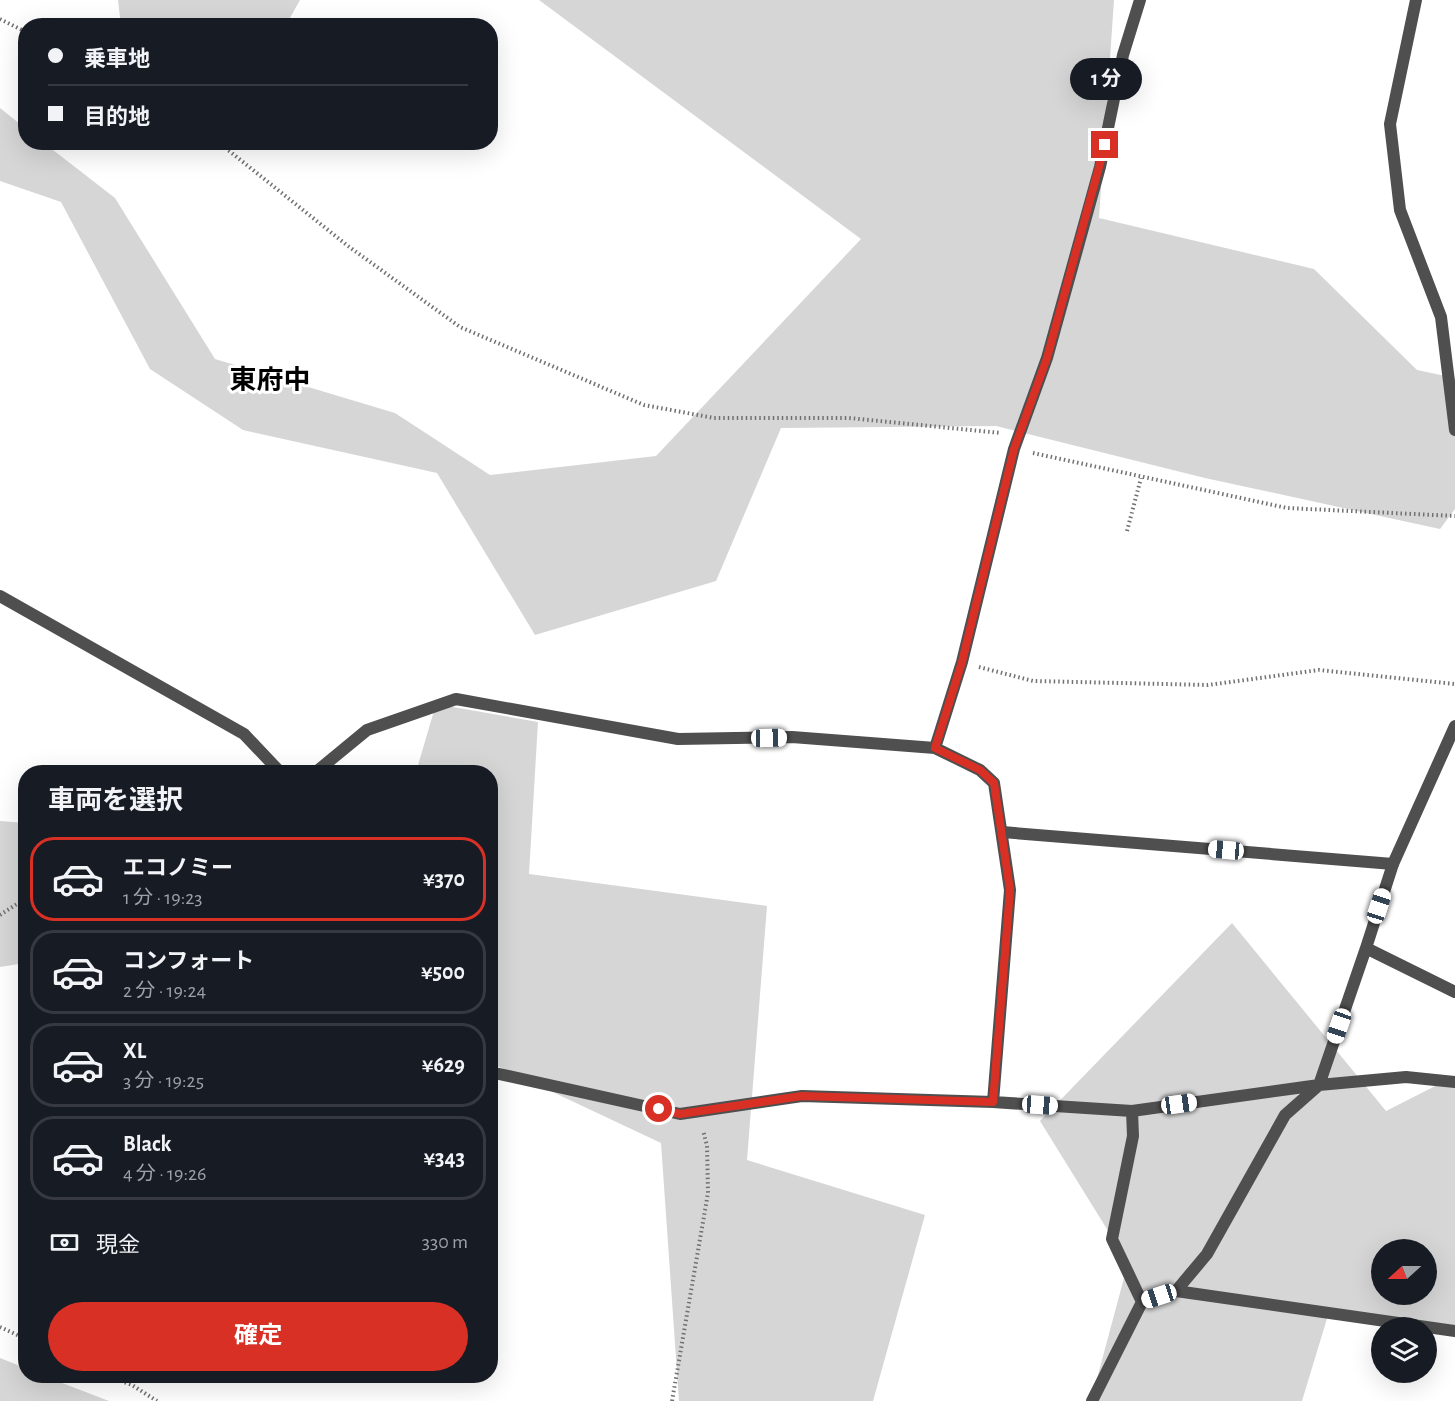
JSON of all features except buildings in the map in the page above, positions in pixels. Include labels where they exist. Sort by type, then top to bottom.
[{"type":"street","points":[[935,748],[962,662],[1014,449],[1047,358],[1100,167],[1124,55],[1140,0]]},
{"type":"street","points":[[1416,0],[1390,124],[1400,210],[1440,316],[1455,430]]},
{"type":"street","points":[[0,596],[244,734],[273,765]]},
{"type":"street","points":[[324,765],[367,730],[456,699],[678,739],[792,738],[935,748],[980,770],[994,783],[1010,890],[993,1102]]},
{"type":"street","points":[[1176,1291],[1207,1254],[1285,1115],[1319,1085],[1393,864],[1455,726]]},
{"type":"street","points":[[1002,832],[1393,864]]},
{"type":"street","points":[[1366,948],[1455,992]]},
{"type":"street","points":[[498,1074],[680,1114],[802,1096],[993,1102],[1132,1111],[1319,1085],[1406,1077],[1455,1082]]},
{"type":"street","points":[[1132,1111],[1133,1136],[1112,1239],[1142,1302]]},
{"type":"street","points":[[1092,1401],[1142,1302],[1176,1291],[1455,1331]]},
{"type":"path","points":[[0,19],[18,28]]},
{"type":"path","points":[[228,150],[348,246],[460,327],[644,405],[714,418],[849,418],[997,432],[1020,437]]},
{"type":"path","points":[[1014,449],[1287,508],[1455,516]]},
{"type":"path","points":[[1127,531],[1141,478]]},
{"type":"path","points":[[962,662],[1033,681],[1208,685],[1319,670],[1455,684]]},
{"type":"path","points":[[0,915],[18,903]]},
{"type":"path","points":[[672,1401],[708,1193],[707,1146],[697,1111]]},
{"type":"path","points":[[0,1327],[18,1335]]},
{"type":"path","points":[[127,1383],[157,1401]]},
{"type":"shaded area","points":[[118,0],[300,0],[290,18],[120,18]]},
{"type":"shaded area","points":[[539,0],[1114,0],[1099,218],[1314,269],[1417,370],[1455,378],[1455,509],[1440,529],[1205,478],[996,426],[781,428],[716,581],[535,635],[437,473],[243,430],[150,369],[61,202],[0,181],[0,108],[18,122],[18,150],[53,150],[115,198],[215,359],[395,413],[490,475],[656,456],[861,239]]},
{"type":"shaded area","points":[[436,704],[538,722],[529,874],[767,906],[747,1160],[925,1215],[873,1401],[679,1401],[661,1143],[498,1066],[498,765],[418,765]]},
{"type":"shaded area","points":[[0,821],[18,822],[18,964],[0,967]]},
{"type":"shaded area","points":[[1232,923],[1386,1111],[1455,1076],[1455,1330],[1437,1327],[1437,1317],[1371,1318],[1329,1312],[1302,1401],[1091,1401],[1128,1263],[1040,1121]]},
{"type":"shaded area","points":[[0,1358],[18,1365],[18,1383],[62,1383],[109,1401],[0,1401]]},
{"type":"district","name":"東府中","points":[[270,380]]},
{"type":"route","points":[[659,1109],[680,1114],[802,1096],[993,1102],[1010,890],[994,783],[980,770],[935,748],[962,662],[1014,449],[1047,358],[1105,145]]}]
